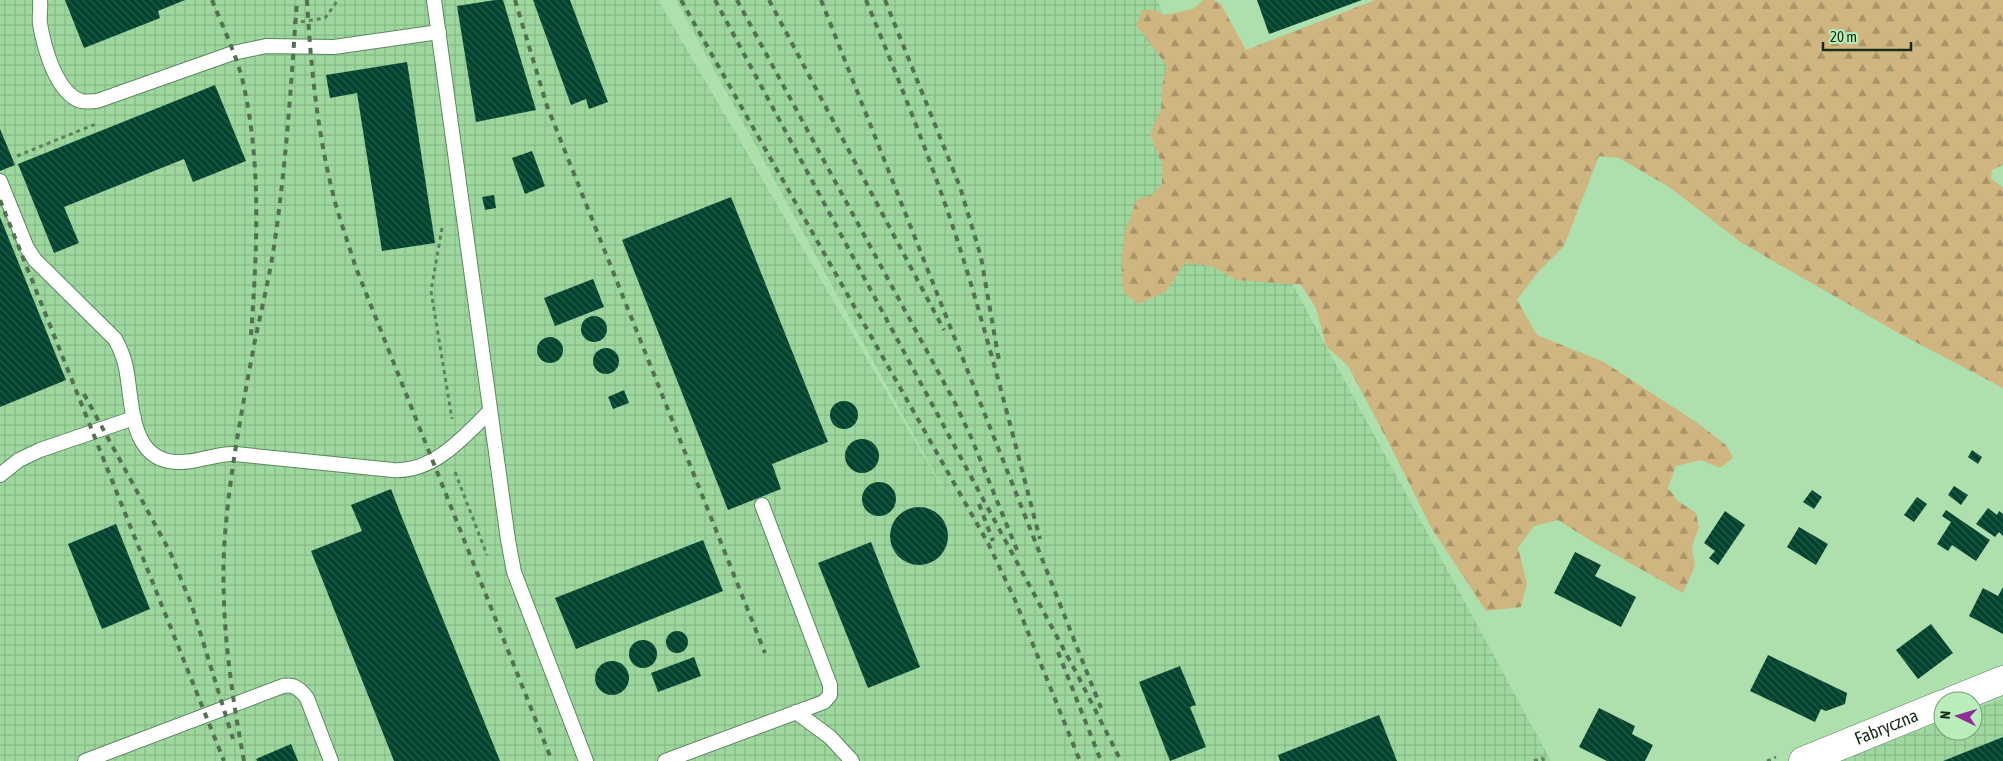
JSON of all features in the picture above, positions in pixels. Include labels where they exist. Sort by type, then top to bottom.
[{"type":"street","points":[[1976,691],[2003,680]]},
{"type":"street","name":"Fabryczna","points":[[1803,761],[1933,708]]},
{"type":"lane","points":[[40,0],[40,22],[48,58],[62,86],[82,102],[97,101],[233,53],[266,46],[334,47],[439,32]]},
{"type":"lane","points":[[434,0],[508,540],[514,572],[586,761]]},
{"type":"lane","points":[[0,181],[27,248],[35,260],[115,339],[122,351],[134,418],[145,448],[161,459],[176,462],[193,461],[222,454],[235,454],[403,471],[413,470],[426,465],[453,446],[490,411]]},
{"type":"lane","points":[[0,475],[19,460],[40,450],[134,418]]},
{"type":"lane","points":[[666,761],[824,702],[830,695],[830,685],[762,505]]},
{"type":"lane","points":[[85,761],[283,686],[291,685],[301,690],[307,698],[331,761]]},
{"type":"lane","points":[[796,712],[830,737],[852,761]]},
{"type":"path","points":[[286,24],[324,18],[338,0]]},
{"type":"path","points":[[17,156],[100,123]]},
{"type":"path","points":[[442,224],[431,291],[452,416],[453,467],[488,559]]},
{"type":"path","points":[[1534,761],[1542,758],[1544,761]]},
{"type":"shaded area","points":[[0,0],[658,0],[952,505],[676,0],[1157,0],[1238,184],[1551,761],[0,761]]},
{"type":"shaded area","points":[[2003,698],[2003,761],[1837,761],[1933,725],[1933,741],[1983,741],[1983,705]]},
{"type":"green space","points":[[1203,0],[1213,0],[1221,4],[1246,50],[1375,0],[2003,0],[2003,165],[1992,170],[1991,179],[2003,187],[2003,388],[1900,334],[1742,243],[1669,187],[1619,158],[1599,156],[1564,246],[1537,273],[1517,300],[1537,335],[1604,362],[1696,422],[1726,445],[1733,458],[1720,468],[1701,460],[1676,466],[1668,488],[1678,501],[1696,513],[1699,528],[1692,546],[1695,566],[1683,593],[1558,520],[1534,526],[1518,548],[1527,583],[1521,607],[1486,611],[1432,529],[1348,366],[1326,346],[1316,308],[1301,285],[1237,280],[1211,266],[1185,263],[1166,292],[1138,304],[1123,292],[1121,261],[1125,232],[1137,199],[1152,195],[1162,184],[1162,165],[1150,134],[1161,109],[1162,85],[1167,66],[1136,25],[1142,10],[1155,10],[1164,15],[1193,9]]},
{"type":"building","points":[[65,0],[185,0],[158,11],[160,18],[84,48]]},
{"type":"building","points":[[503,0],[536,110],[476,122],[457,6]]},
{"type":"building","points":[[533,0],[570,0],[608,102],[589,109],[586,99],[571,105]]},
{"type":"building","points":[[1257,0],[1362,0],[1269,34]]},
{"type":"building","points":[[407,62],[435,243],[382,251],[357,93],[330,98],[326,75]]},
{"type":"building","points":[[215,85],[246,161],[193,182],[184,159],[64,207],[79,243],[54,253],[18,164]]},
{"type":"building","points":[[0,129],[15,165],[0,171]]},
{"type":"building","points":[[532,151],[545,186],[525,194],[512,158]]},
{"type":"building","points":[[494,195],[496,208],[485,210],[482,197]]},
{"type":"building","points":[[731,197],[828,442],[772,464],[781,489],[728,510],[622,240]]},
{"type":"building","points":[[0,217],[66,380],[0,407]]},
{"type":"building","points":[[593,279],[604,307],[555,326],[544,298]]},
{"type":"building","points":[[594,316],[603,320],[607,329],[603,338],[594,342],[585,338],[581,329],[585,320]]},
{"type":"building","points":[[550,337],[559,341],[563,350],[559,359],[550,363],[541,359],[537,350],[541,341]]},
{"type":"building","points":[[606,348],[615,352],[619,361],[615,370],[606,374],[597,370],[593,361],[597,352]]},
{"type":"building","points":[[624,390],[629,403],[613,409],[608,397]]},
{"type":"building","points":[[844,401],[854,405],[858,415],[854,425],[844,429],[834,425],[830,415],[834,405]]},
{"type":"building","points":[[862,439],[869,440],[874,444],[878,449],[878,463],[874,468],[869,472],[862,473],[855,472],[850,468],[846,463],[845,456],[846,449],[850,444],[855,440]]},
{"type":"building","points":[[1972,450],[1982,457],[1978,464],[1968,457]]},
{"type":"building","points":[[879,482],[886,483],[891,487],[895,492],[895,506],[891,511],[886,515],[879,516],[872,515],[867,511],[863,506],[862,499],[863,492],[867,487],[872,483]]},
{"type":"building","points":[[1954,486],[1968,495],[1961,505],[1948,495]]},
{"type":"building","points":[[391,489],[500,761],[394,761],[311,551],[362,531],[351,505]]},
{"type":"building","points":[[1812,490],[1822,497],[1814,509],[1803,502]]},
{"type":"building","points":[[1917,497],[1927,504],[1914,522],[1904,515]]},
{"type":"building","points":[[913,507],[925,507],[940,515],[948,530],[948,542],[940,557],[925,565],[913,565],[898,557],[890,542],[890,530],[898,515]]},
{"type":"building","points":[[1988,508],[1997,515],[1999,511],[2003,514],[2003,536],[1999,532],[1995,537],[1976,524]]},
{"type":"building","points":[[1946,510],[1990,540],[1976,561],[1952,545],[1948,551],[1937,544],[1951,522],[1942,516]]},
{"type":"building","points":[[1725,511],[1745,525],[1718,565],[1709,558],[1715,551],[1704,543]]},
{"type":"building","points":[[116,524],[150,609],[102,629],[68,544]]},
{"type":"building","points":[[1799,527],[1828,544],[1816,565],[1787,547]]},
{"type":"building","points":[[703,540],[723,591],[576,649],[555,598]]},
{"type":"building","points":[[871,542],[920,667],[868,688],[818,563]]},
{"type":"building","points":[[1575,552],[1601,565],[1595,576],[1636,597],[1621,627],[1554,593]]},
{"type":"building","points":[[2003,587],[2003,634],[1969,616],[1983,588],[1998,596]]},
{"type":"building","points":[[1931,624],[1953,653],[1918,679],[1896,650]]},
{"type":"building","points":[[677,631],[685,634],[688,642],[685,650],[677,653],[669,650],[666,642],[669,634]]},
{"type":"building","points":[[643,640],[653,644],[657,654],[653,664],[643,668],[633,664],[629,654],[633,644]]},
{"type":"building","points":[[1768,655],[1847,693],[1845,704],[1826,711],[1821,709],[1815,722],[1750,691]]},
{"type":"building","points":[[694,657],[701,676],[658,692],[651,673]]},
{"type":"building","points":[[612,661],[619,662],[624,666],[628,671],[628,685],[624,690],[619,694],[612,695],[605,694],[600,690],[596,685],[595,678],[596,671],[600,666],[605,662]]},
{"type":"building","points":[[1180,666],[1196,705],[1190,707],[1206,747],[1170,761],[1139,682]]},
{"type":"building","points":[[1599,708],[1635,726],[1632,734],[1653,745],[1645,761],[1607,761],[1579,747]]},
{"type":"building","points":[[1379,715],[1397,761],[1280,761],[1278,755]]},
{"type":"building","points":[[2003,737],[2003,761],[1943,761]]},
{"type":"building","points":[[291,744],[298,761],[257,761],[256,759]]},
{"type":"railway","points":[[212,0],[242,78],[253,142],[256,238],[251,335]]},
{"type":"railway","points":[[244,761],[228,656],[224,604],[224,550],[236,445],[278,221],[288,127],[297,0]]},
{"type":"railway","points":[[307,0],[313,79],[320,131],[337,209],[356,268],[552,761]]},
{"type":"railway","points":[[515,0],[547,106],[765,653]]},
{"type":"railway","points":[[681,0],[989,545],[1015,600],[1080,761]]},
{"type":"railway","points":[[715,0],[1077,674],[1121,761]]},
{"type":"railway","points":[[737,0],[955,403],[971,437],[1017,550]]},
{"type":"railway","points":[[769,0],[944,330]]},
{"type":"railway","points":[[821,0],[1101,708]]},
{"type":"railway","points":[[866,0],[923,143],[954,230],[989,345],[1040,539]]},
{"type":"railway","points":[[885,0],[960,187],[981,257],[999,361]]},
{"type":"railway","points":[[0,200],[224,761]]},
{"type":"railway","points":[[84,394],[170,552],[192,606],[233,739]]},
{"type":"railway","points":[[979,504],[993,541]]},
{"type":"railway","points":[[1058,652],[1101,761]]}]
